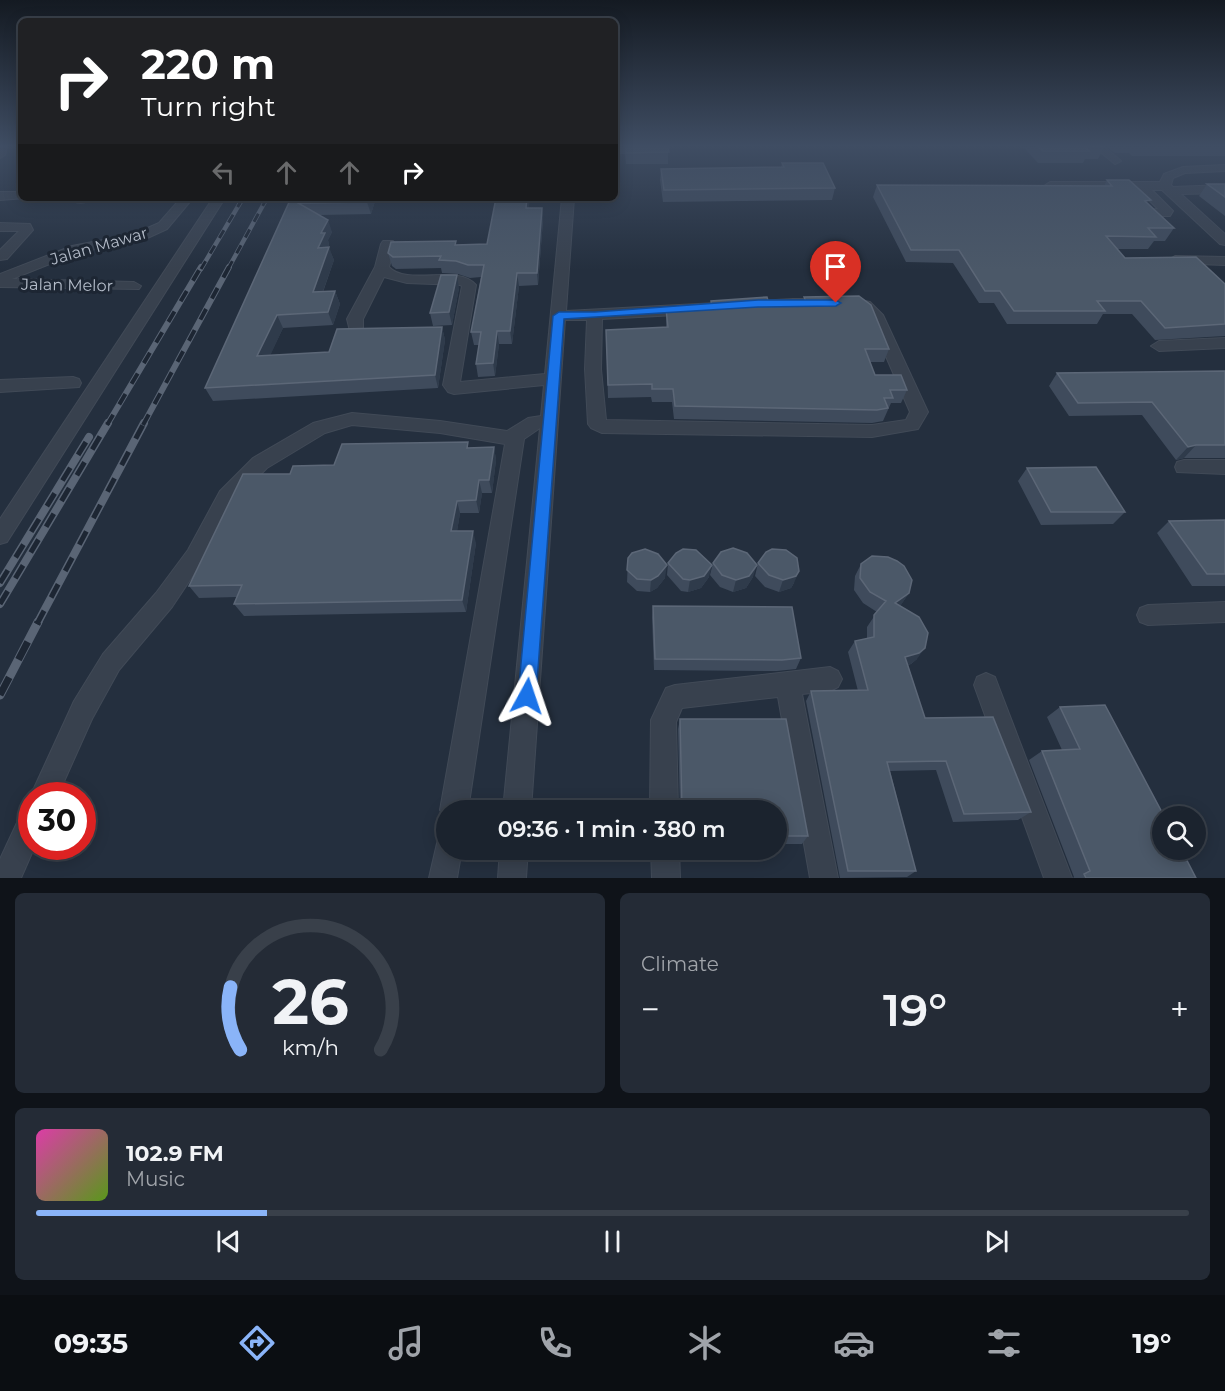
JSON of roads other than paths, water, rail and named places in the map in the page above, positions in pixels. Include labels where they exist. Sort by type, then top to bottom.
[{"type":"street","points":[[1144,188],[1167,211],[1166,213],[1151,213]]},
{"type":"street","points":[[1158,188],[1225,189]]},
{"type":"street","points":[[1167,189],[1225,241]]},
{"type":"street","points":[[0,196],[18,196]]},
{"type":"street","name":"Jalan Mawar","points":[[0,281],[77,249],[138,237],[164,226],[185,201]]},
{"type":"street","points":[[0,536],[217,201]]},
{"type":"street","points":[[518,800],[568,201]]},
{"type":"street","points":[[0,227],[25,227],[27,230],[1,256]]},
{"type":"street","points":[[387,244],[382,267],[355,319],[356,332],[368,336],[391,335]]},
{"type":"street","points":[[1,256],[18,259],[31,267]]},
{"type":"street","points":[[1156,260],[1225,261]]},
{"type":"street","points":[[382,267],[386,273],[407,279],[464,281],[469,285],[454,332],[451,386],[454,388],[553,380]]},
{"type":"street","name":"Jalan Melor","points":[[0,281],[134,286]]},
{"type":"street","points":[[559,316],[595,316],[758,303],[855,303],[865,305],[876,315],[919,412],[912,425],[872,431],[608,428],[597,424],[593,369],[595,316]]},
{"type":"street","points":[[1160,346],[1225,344]]},
{"type":"street","points":[[0,386],[73,383]]},
{"type":"street","points":[[50,782],[83,710],[111,662],[164,600],[189,565],[227,496],[260,463],[319,428],[352,419],[440,427],[507,438],[515,436],[534,422],[550,422]]},
{"type":"street","points":[[456,800],[515,436]]},
{"type":"street","points":[[1185,467],[1225,467]]},
{"type":"street","points":[[1148,615],[1225,612]]},
{"type":"street","points":[[664,800],[663,720],[675,697],[830,679]]},
{"type":"street","points":[[788,684],[824,878]]},
{"type":"street","points":[[986,685],[1058,878]]},
{"type":"street","points":[[6,878],[18,852]]},
{"type":"street","points":[[444,878],[446,860]]},
{"type":"street","points":[[512,878],[513,860]]},
{"type":"street","points":[[665,860],[666,878]]},
{"type":"railway","points":[[201,269],[241,201]]},
{"type":"railway","points":[[228,269],[265,201]]},
{"type":"railway","points":[[107,425],[201,267]]},
{"type":"railway","points":[[143,425],[229,267]]},
{"type":"railway","points":[[0,604],[108,423]]},
{"type":"railway","points":[[37,624],[144,423]]},
{"type":"railway","points":[[0,583],[89,437]]},
{"type":"railway","points":[[0,695],[38,622]]}]
